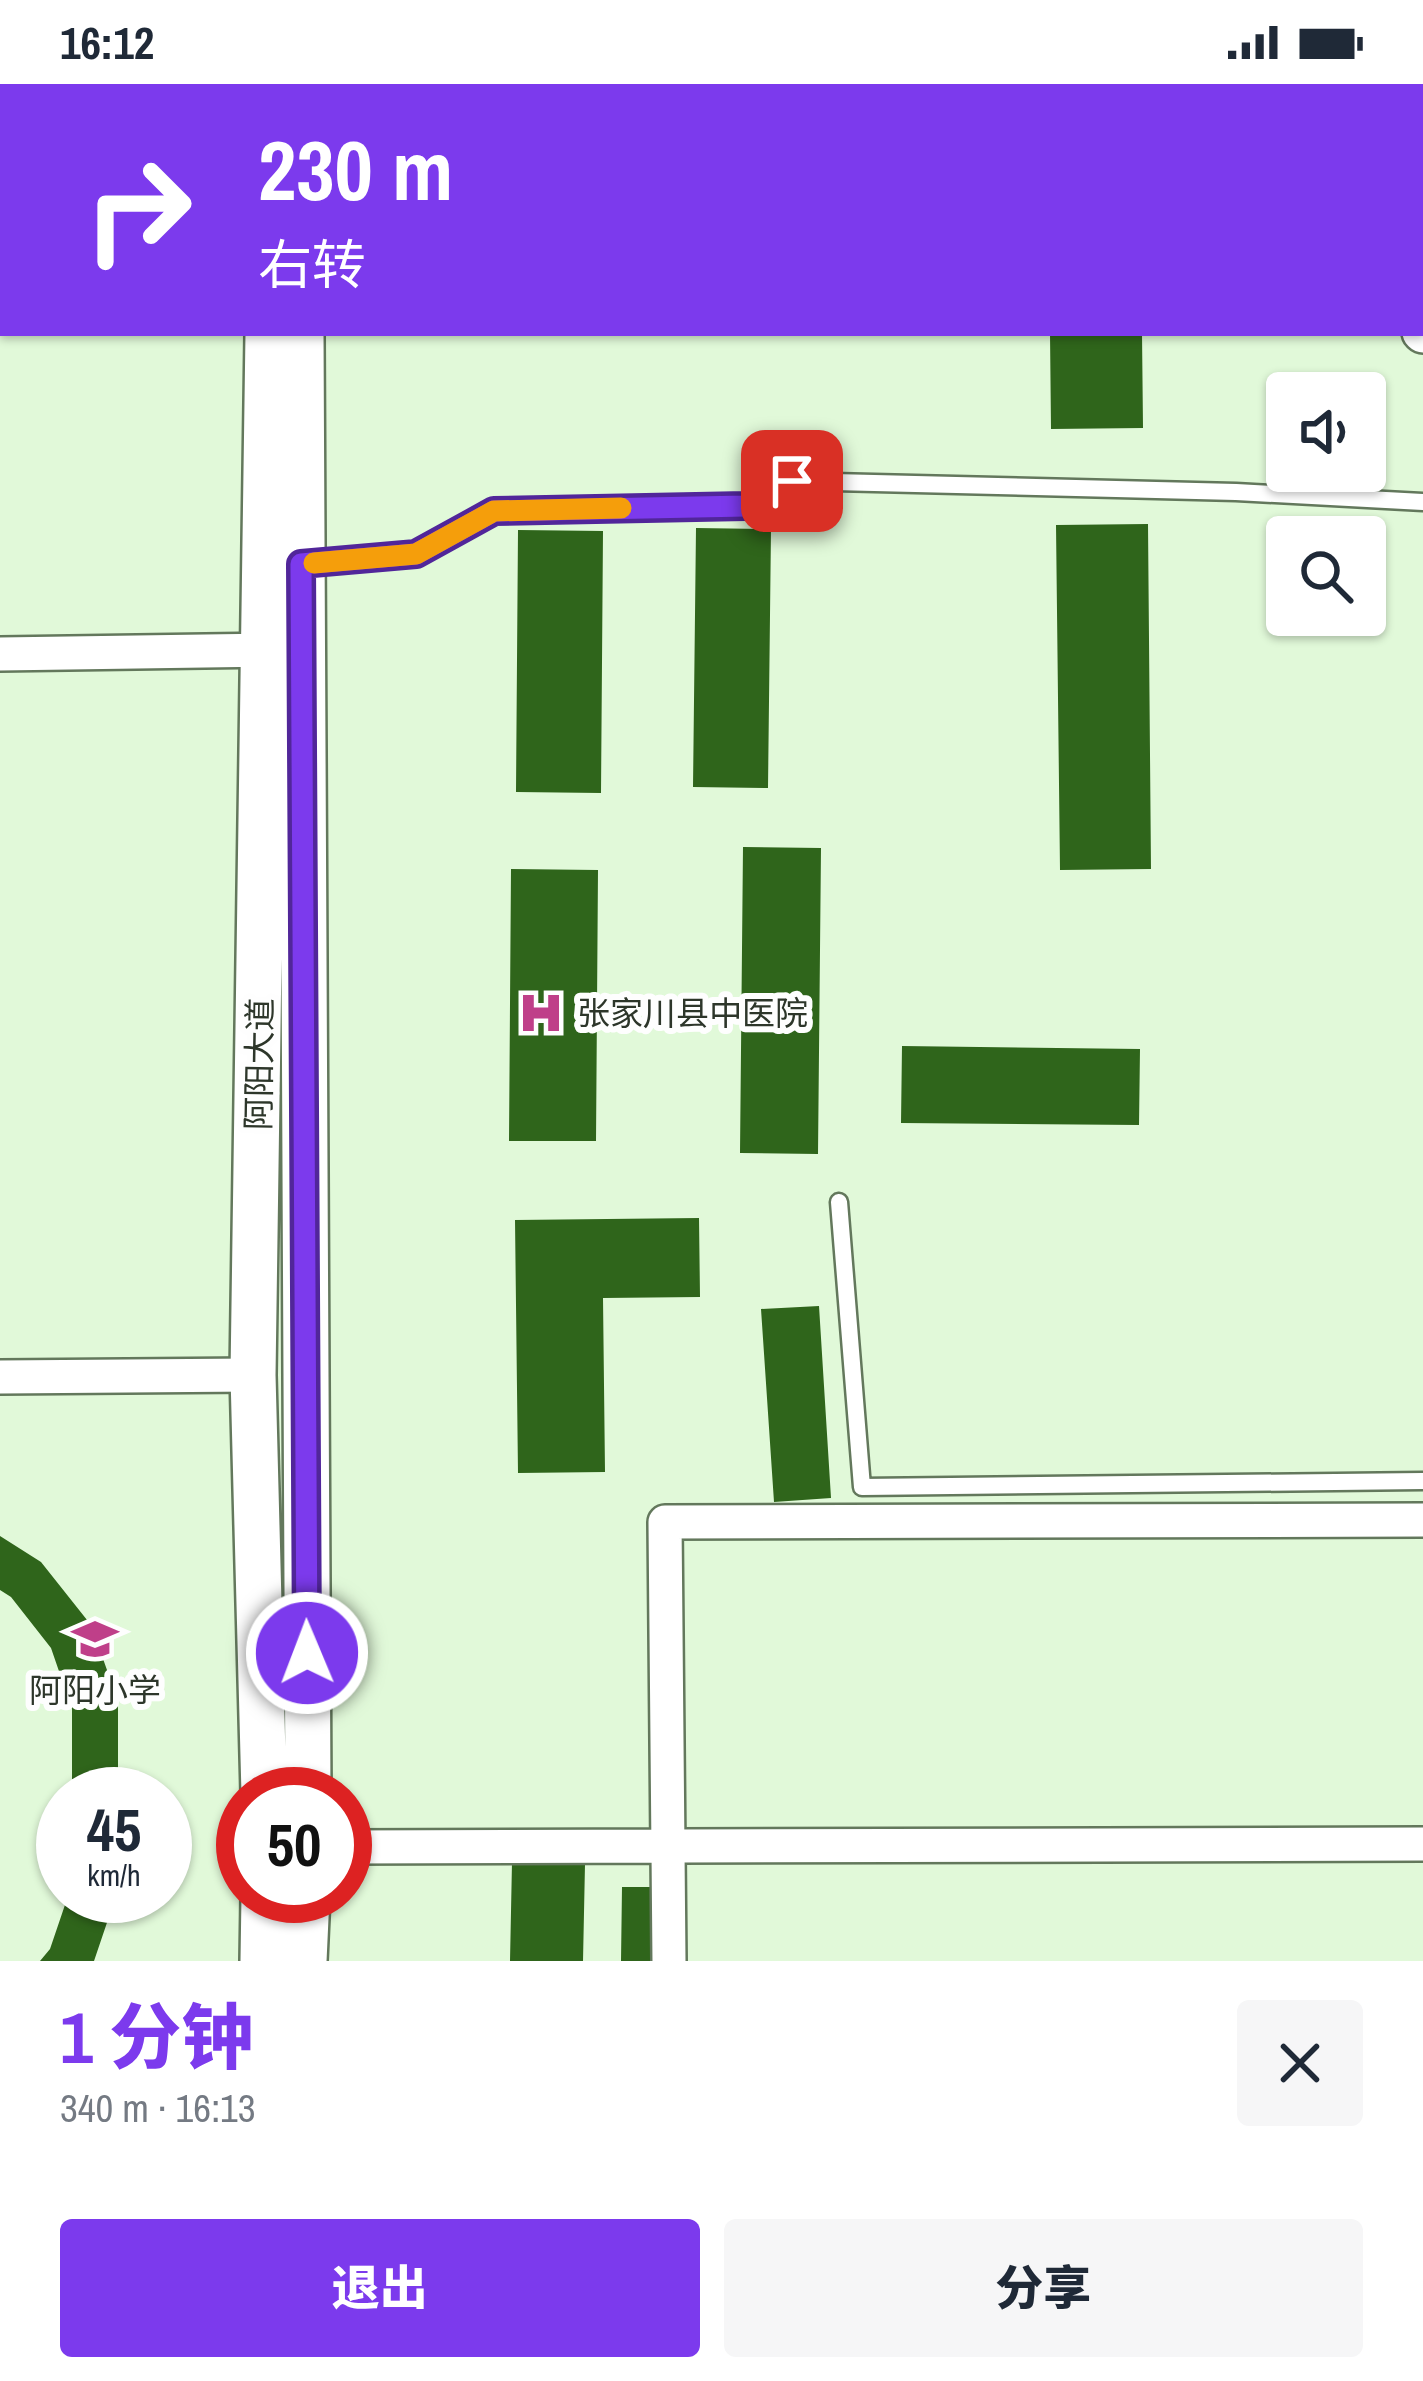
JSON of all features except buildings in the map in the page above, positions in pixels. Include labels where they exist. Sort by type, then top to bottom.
[{"type":"main road","name":"阿阳大道","points":[[262,1767],[253,1375],[268,336]]},
{"type":"main road","points":[[301,336],[308,1767]]},
{"type":"main road","points":[[263,1961],[264,1923]]},
{"type":"main road","points":[[304,1961],[306,1923]]},
{"type":"street","points":[[0,654],[266,650]]},
{"type":"street","points":[[0,1377],[253,1375]]},
{"type":"street","points":[[669,1961],[664,1522],[1423,1520]]},
{"type":"street","points":[[372,1846],[1423,1844]]},
{"type":"lane","points":[[301,564],[416,554],[494,511],[746,506],[792,481],[1236,492],[1423,502]]},
{"type":"lane","points":[[839,1202],[862,1487],[1423,1481]]},
{"type":"slow traffic","points":[[314,563],[416,554],[494,511],[621,508]]},
{"type":"place","name":"张家川县中医院","points":[[541,1013]]},
{"type":"place","name":"阿阳小学","points":[[95,1639]]},
{"type":"route","points":[[307,1653],[301,564],[416,554],[494,511],[746,506],[792,481]]}]
